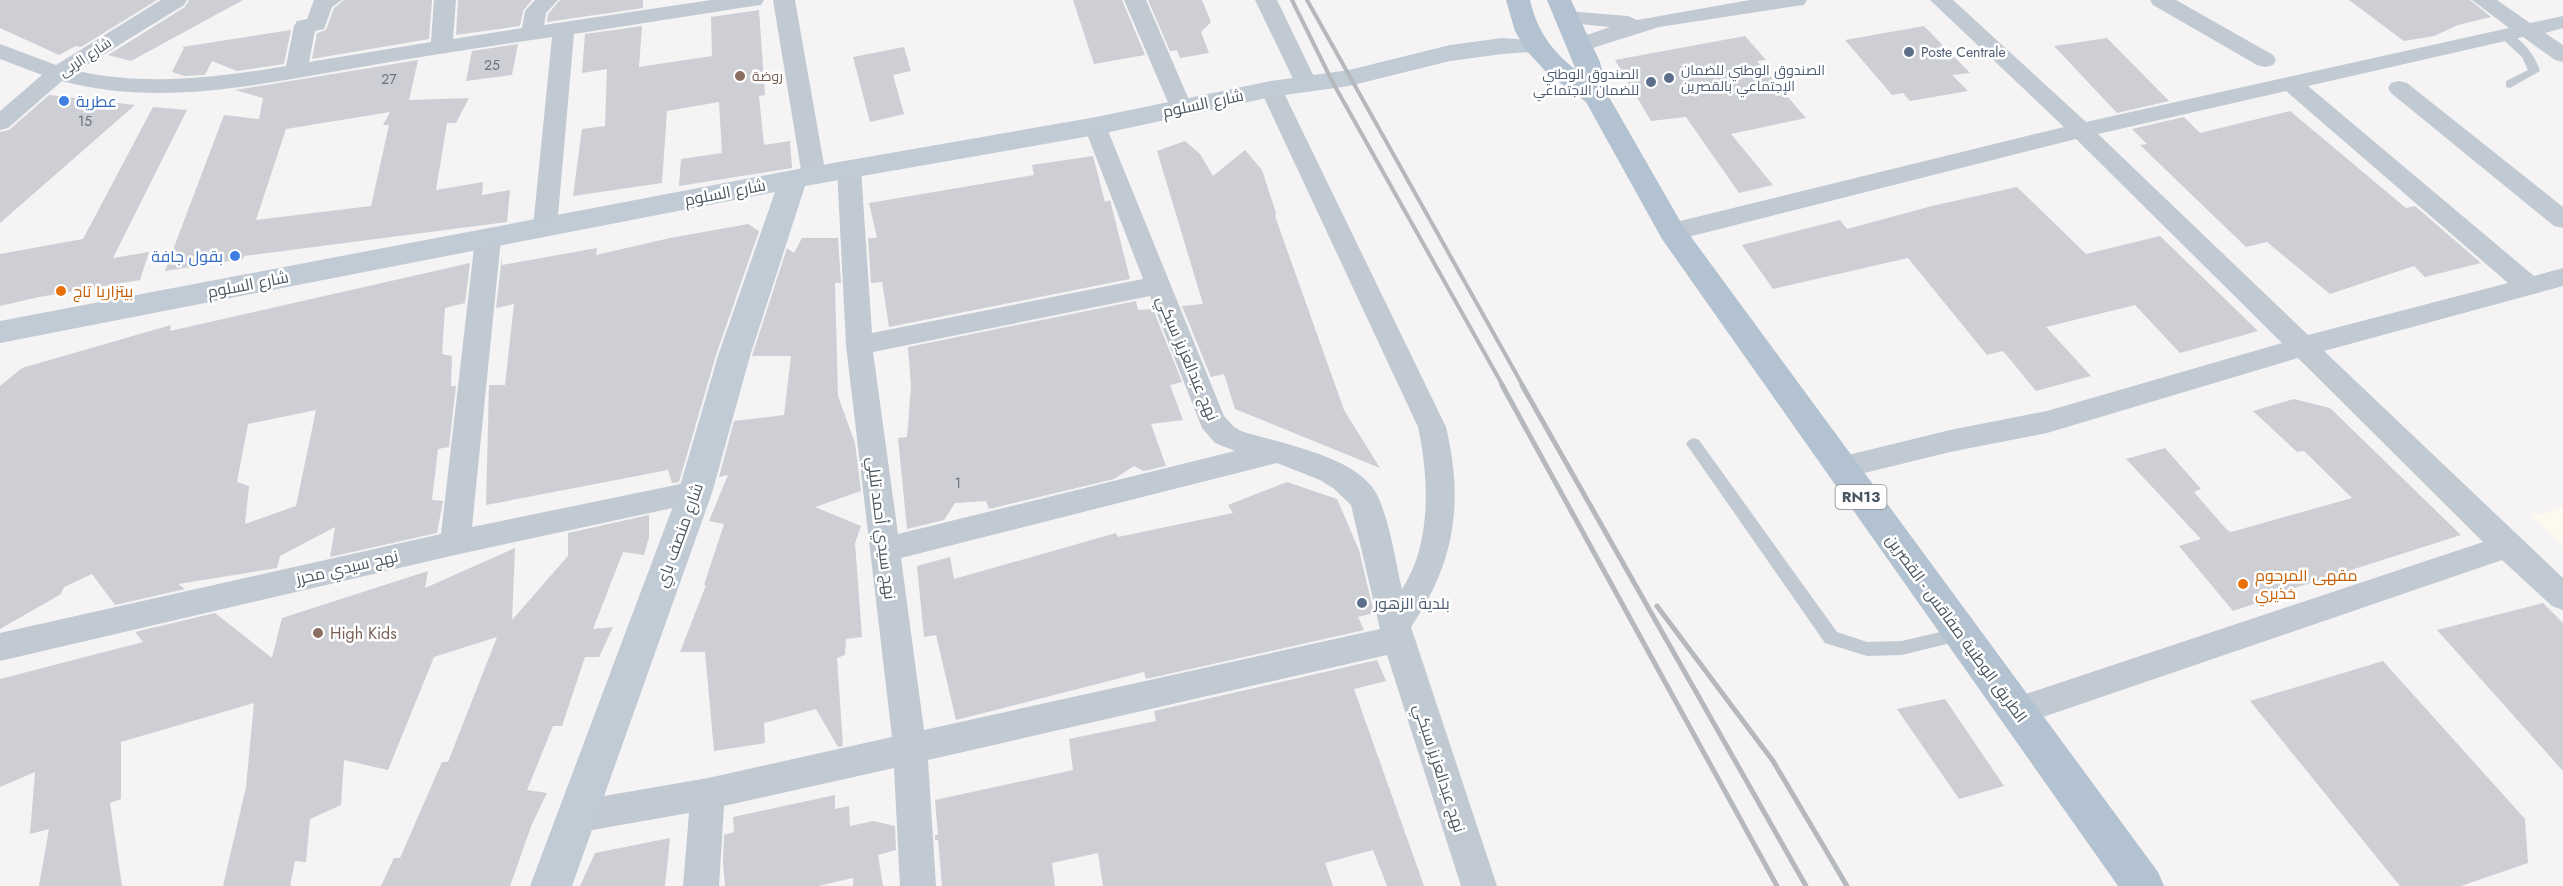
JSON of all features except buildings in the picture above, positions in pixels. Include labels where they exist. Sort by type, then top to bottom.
[{"type":"main road","points":[[1515,6],[1544,16],[1563,8]]},
{"type":"main road","name":"الطريق الوطنية صفاقس - القصرين","points":[[1515,6],[1537,46],[1553,64],[1596,97]]},
{"type":"main road","name":"الطريق الوطنية صفاقس - القصرين","points":[[1563,8],[1580,45],[1596,97],[1672,232],[1840,468],[2144,886]]},
{"type":"main road","points":[[1537,46],[1558,48],[1580,45]]},
{"type":"street","name":"شارع الربى","points":[[0,123],[58,73],[176,0]]},
{"type":"street","points":[[296,71],[305,26],[316,24],[323,3],[331,0]]},
{"type":"street","points":[[442,47],[445,0]]},
{"type":"street","points":[[532,33],[536,11],[547,0]]},
{"type":"street","points":[[0,51],[58,73],[112,84],[190,86],[219,84],[442,47],[753,0]]},
{"type":"street","points":[[784,0],[804,178]]},
{"type":"street","points":[[1135,0],[1181,107]]},
{"type":"street","points":[[1266,0],[1307,85]]},
{"type":"street","points":[[1580,45],[1614,32],[1651,22],[1796,0]]},
{"type":"street","points":[[1941,0],[2081,130],[2507,546],[2563,597]]},
{"type":"street","points":[[2161,0],[2265,60]]},
{"type":"street","points":[[2483,0],[2514,32],[2563,55]]},
{"type":"street","name":"شارع السلوم","points":[[1450,53],[1515,6]]},
{"type":"street","points":[[1563,8],[1651,22]]},
{"type":"street","points":[[1672,232],[2081,130],[2563,22]]},
{"type":"street","points":[[544,227],[564,28]]},
{"type":"street","name":"شارع السلوم","points":[[0,332],[849,169],[1096,126],[1270,89],[1348,78],[1450,53],[1502,46],[1537,46]]},
{"type":"street","points":[[2290,83],[2550,286]]},
{"type":"street","points":[[2399,88],[2563,220]]},
{"type":"street","points":[[575,817],[708,794],[1397,631],[1423,582],[1432,553],[1441,486],[1437,444],[1432,427],[1378,309],[1270,89]]},
{"type":"street","name":"نهج عبدالعزيز سبكي","points":[[1096,126],[1212,420],[1219,430],[1227,437],[1278,452],[1337,474],[1356,488],[1365,500],[1397,631],[1479,886]]},
{"type":"street","name":"نهج سيدي أحمد تليلي","points":[[849,169],[859,345],[910,748],[918,886]]},
{"type":"street","name":"شارع منصف باي","points":[[551,886],[695,493],[734,356],[804,178]]},
{"type":"street","points":[[454,543],[488,239]]},
{"type":"street","points":[[859,345],[1158,285]]},
{"type":"street","points":[[1840,468],[1950,441],[2047,422],[2302,347],[2550,286]]},
{"type":"street","points":[[885,550],[1278,452]]},
{"type":"street","name":"نهج سيدي محرز","points":[[0,647],[454,543],[695,493]]},
{"type":"street","points":[[2017,711],[2507,546]]},
{"type":"street","points":[[701,886],[708,794]]},
{"type":"lane","points":[[2510,84],[2534,71],[2532,61],[2514,32]]},
{"type":"lane","points":[[1694,444],[1831,638],[1867,650],[1902,648],[1961,634]]},
{"type":"shaded area","points":[[2563,507],[2563,545],[2531,516]]},
{"type":"railway","points":[[1292,0],[1332,81],[1503,386]]},
{"type":"railway","points":[[1307,0],[1523,386]]},
{"type":"railway","points":[[1502,385],[1777,886]]},
{"type":"railway","points":[[1522,385],[1806,886]]},
{"type":"railway","points":[[1657,606],[1773,761],[1847,886]]},
{"type":"place","name":"Poste Centrale","points":[[1909,52]]},
{"type":"place","name":"روضة","points":[[740,76]]},
{"type":"place","name":"الصندوق الوطني للضمان الإجتماعي بالقصرين","points":[[1669,78]]},
{"type":"place","name":"الصندوق الوطني للضمان الاجتماعي","points":[[1651,82]]},
{"type":"place","name":"عطرية","points":[[64,101]]},
{"type":"place","name":"بقول جافة","points":[[235,256]]},
{"type":"place","name":"بيتزاريا تاج","points":[[61,291]]},
{"type":"place","name":"مقهى المرحوم خذيري","points":[[2243,584]]},
{"type":"place","name":"بلدية الزهور","points":[[1362,603]]},
{"type":"place","name":"High Kids","points":[[318,633]]}]
